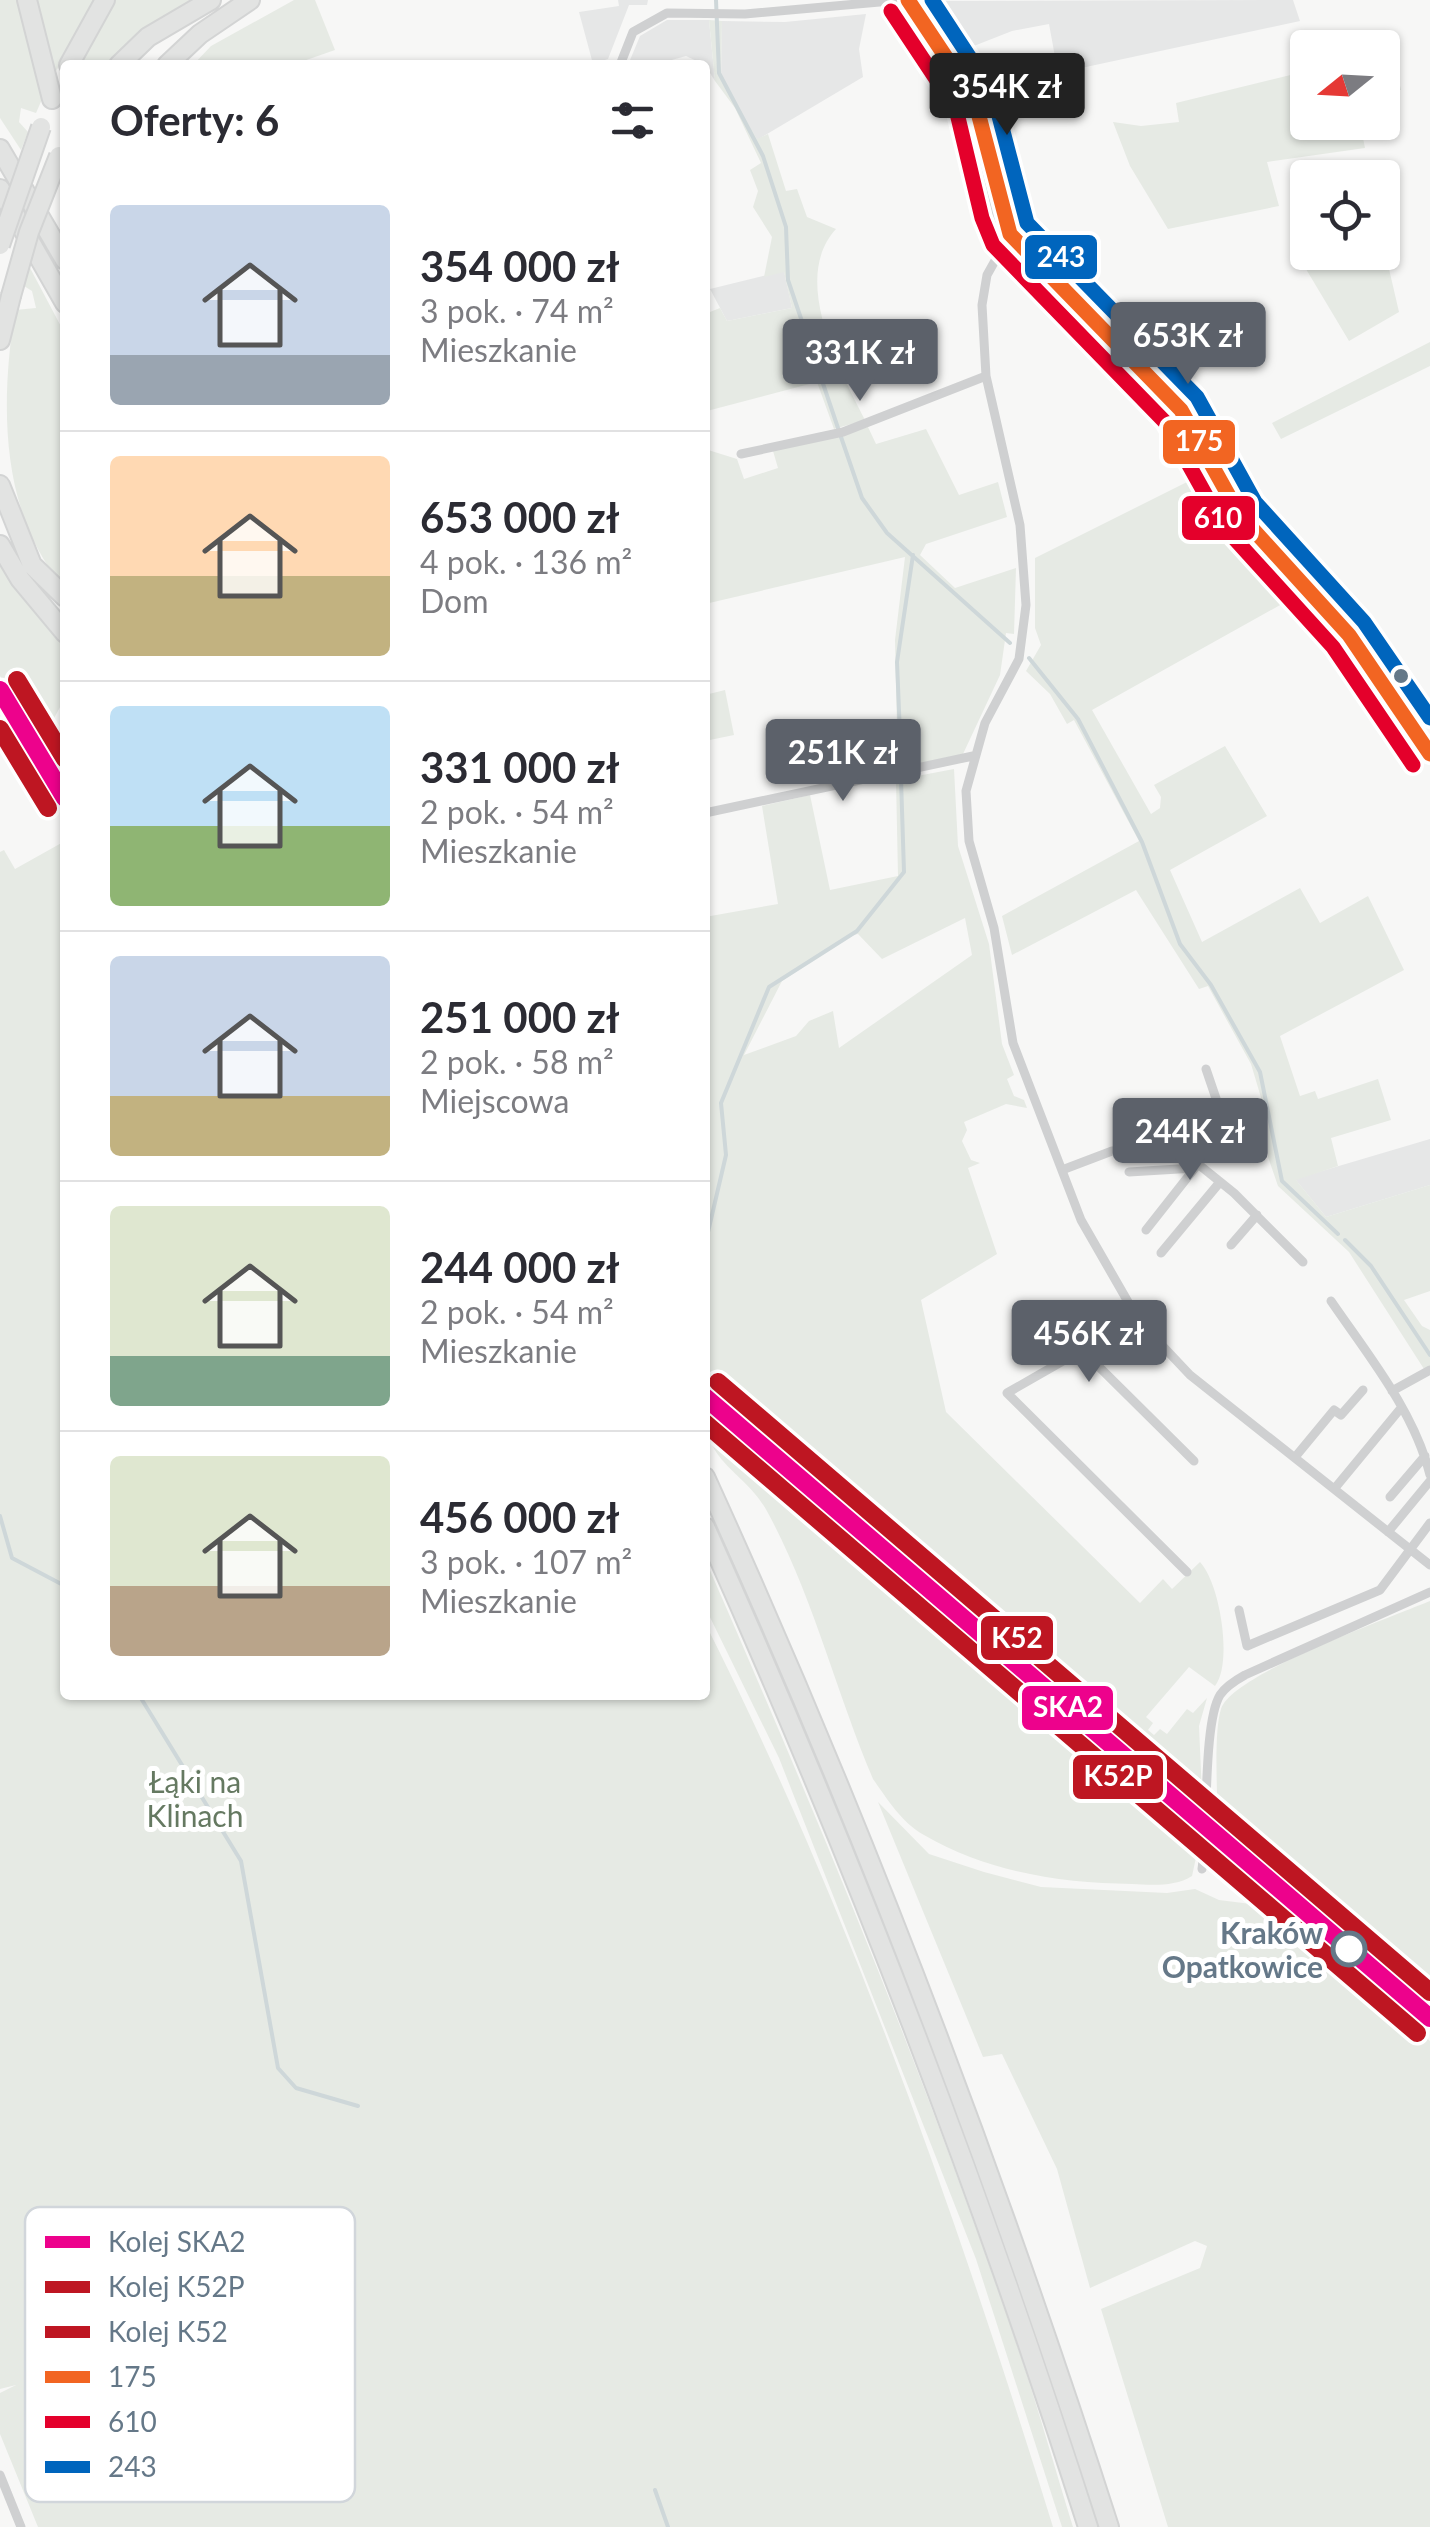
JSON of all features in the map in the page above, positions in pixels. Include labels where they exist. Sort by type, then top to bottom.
[{"type":"highway","points":[[28,0],[52,99]]},
{"type":"highway","points":[[72,60],[105,0]]},
{"type":"highway","points":[[124,60],[148,37],[212,0]]},
{"type":"highway","points":[[172,60],[200,34],[250,0]]},
{"type":"highway","points":[[0,246],[60,84]]},
{"type":"highway","points":[[0,149],[60,251]]},
{"type":"highway","points":[[0,340],[29,232],[60,155]]},
{"type":"highway","points":[[0,189],[60,294]]},
{"type":"highway","points":[[0,485],[32,565],[60,591]]},
{"type":"highway","points":[[0,545],[20,580],[60,627]]},
{"type":"highway","points":[[710,1487],[896,1924],[1031,2288],[1109,2527]]},
{"type":"highway","points":[[710,1539],[878,1931],[996,2251],[1088,2527]]},
{"type":"street","points":[[622,60],[633,32],[667,14],[725,14],[905,0],[976,101],[1001,213],[1010,234],[1181,410],[1239,514],[1349,635],[1430,754]]},
{"type":"street","points":[[1010,234],[998,249],[986,277],[982,305],[986,376],[1020,526],[1026,605],[1016,667],[973,756],[966,791],[969,842],[994,928],[1014,1043],[1091,1242],[1139,1321],[1176,1362],[1430,1565]]},
{"type":"street","points":[[741,454],[843,432],[986,376]]},
{"type":"street","points":[[710,812],[973,756]]},
{"type":"street","points":[[1146,1230],[1196,1166],[1224,1122],[1206,1070]]},
{"type":"street","points":[[1062,1170],[1112,1151],[1194,1144],[1202,1151]]},
{"type":"street","points":[[1129,1172],[1196,1166],[1257,1214],[1303,1262]]},
{"type":"street","points":[[1161,1253],[1220,1182]]},
{"type":"street","points":[[1232,1245],[1257,1214]]},
{"type":"street","points":[[1331,1301],[1392,1391],[1425,1456],[1430,1478],[1388,1532]]},
{"type":"street","points":[[1139,1321],[1115,1328],[1007,1393],[1187,1572]]},
{"type":"street","points":[[1082,1350],[1194,1461]]},
{"type":"street","points":[[1392,1391],[1430,1370]]},
{"type":"street","points":[[1296,1456],[1334,1410],[1341,1416],[1362,1390]]},
{"type":"street","points":[[1335,1488],[1400,1408]]},
{"type":"street","points":[[1390,1497],[1425,1456]]},
{"type":"street","points":[[1239,1610],[1247,1646],[1380,1590],[1430,1522]]},
{"type":"street","points":[[1202,1869],[1208,1828],[1210,1723],[1223,1691],[1246,1674],[1430,1592]]},
{"type":"street","points":[[0,2475],[22,2527]]},
{"type":"shaded area","points":[[618,0],[648,0],[647,5],[629,5],[608,59],[592,60],[579,12],[619,6]]},
{"type":"shaded area","points":[[1293,0],[1300,21],[1058,73],[1049,24],[1012,31],[956,53],[919,1]]},
{"type":"shaded area","points":[[866,14],[859,49],[863,77],[757,140],[721,78],[722,21],[785,22]]},
{"type":"shaded area","points":[[667,20],[709,20],[715,81],[710,73],[710,60],[686,56],[630,60],[640,36]]},
{"type":"shaded area","points":[[784,271],[792,308],[727,321],[710,289]]},
{"type":"shaded area","points":[[1430,1139],[1430,1185],[1326,1217],[1295,1179]]},
{"type":"green space","points":[[0,0],[19,0],[43,97],[36,113],[21,108],[19,122],[28,132],[21,150],[0,118]]},
{"type":"green space","points":[[35,0],[94,0],[60,60],[54,75]]},
{"type":"green space","points":[[112,0],[198,0],[115,60],[80,60]]},
{"type":"green space","points":[[294,0],[315,0],[335,50],[306,60],[198,60],[211,46]]},
{"type":"green space","points":[[709,20],[722,21],[721,78],[757,139],[768,134],[786,191],[797,189],[807,217],[836,229],[823,250],[818,298],[833,351],[865,420],[834,429],[817,382],[710,410],[710,312],[720,308],[727,321],[792,308],[784,272],[764,277],[772,237],[753,207],[758,191],[750,170],[761,163],[735,108],[715,81]]},
{"type":"green space","points":[[1290,75],[1290,140],[1363,140],[1365,148],[1267,162],[1279,206],[1168,229],[1130,166],[1113,122],[1141,126],[1179,122],[1176,103]]},
{"type":"green space","points":[[29,266],[60,325],[60,582],[28,527],[10,457],[7,384],[15,310],[36,308],[32,291],[24,286]]},
{"type":"green space","points":[[1307,270],[1389,270],[1399,312],[1349,341]]},
{"type":"green space","points":[[1430,342],[1430,366],[1281,439],[1272,423]]},
{"type":"green space","points":[[868,427],[876,444],[926,429],[959,495],[998,482],[1007,517],[926,544],[920,555],[955,588],[1016,568],[1014,634],[1006,633],[1000,675],[963,754],[819,785],[810,746],[897,729],[895,640],[905,557],[710,603],[710,451],[737,459],[744,479],[778,468],[773,451]]},
{"type":"green space","points":[[1203,474],[1225,519],[1298,595],[1092,710],[1151,814],[1160,808],[1161,797],[1154,785],[1225,746],[1267,816],[1170,870],[1202,942],[1300,888],[1320,923],[1368,896],[1404,970],[1280,1036],[1300,1096],[1315,1091],[1318,1099],[1378,1079],[1391,1120],[1331,1138],[1338,1166],[1296,1180],[1326,1217],[1430,1185],[1430,1291],[1404,1300],[1422,1326],[1430,1330],[1430,1366],[1424,1369],[1349,1252],[1278,1186],[1268,1157],[1268,1121],[1251,1064],[1208,986],[1199,989],[1136,890],[1012,955],[1002,916],[1139,841],[1074,720],[1067,724],[1050,694],[1026,671],[1041,645],[1035,628],[1035,558]]},
{"type":"green space","points":[[0,562],[41,619],[60,637],[60,707],[53,720],[51,745],[44,752],[0,676]]},
{"type":"green space","points":[[725,690],[734,735],[710,740],[710,694]]},
{"type":"green space","points":[[954,769],[958,846],[989,944],[1002,1044],[1014,1075],[1007,1079],[1014,1096],[1024,1100],[1027,1108],[1006,1104],[964,1122],[967,1130],[962,1141],[971,1160],[980,1163],[968,1168],[997,1254],[921,1300],[946,1412],[1140,1603],[1163,1579],[1172,1589],[1200,1562],[1207,1572],[1222,1623],[1220,1675],[1215,1686],[1189,1667],[1146,1717],[1153,1723],[1148,1730],[1154,1735],[1160,1729],[1167,1734],[1187,1709],[1193,1713],[1207,1698],[1199,1726],[1203,1817],[1020,1652],[710,1394],[710,916],[778,904],[762,806],[810,795],[830,890],[898,876],[896,780]],"holes":[[[965,918],[972,955],[839,1048],[833,1011],[809,1021],[796,1036],[744,1055],[782,981],[849,936],[858,934],[882,959]]]},
{"type":"green space","name":"Łąki na Klinach","points":[[60,844],[60,1700],[710,1700],[710,1633],[807,1842],[898,2068],[979,2297],[1053,2527],[38,2527],[28,2502],[355,2502],[355,2207],[25,2207],[25,2495],[0,2434],[0,2393],[16,2385],[0,2389],[0,852],[4,850],[15,869]]},
{"type":"green space","points":[[710,1417],[853,1544],[1135,1776],[1159,1800],[1197,1853],[1192,1876],[1171,1884],[1147,1885],[1051,1878],[973,1858],[908,1824],[873,1779],[811,1611],[768,1513],[712,1444]]},
{"type":"green space","points":[[710,1571],[831,1854],[948,2153],[1020,2354],[1073,2527],[1062,2527],[976,2259],[779,1758],[710,1617]]},
{"type":"green space","points":[[1430,1601],[1430,2004],[1268,1864],[1243,1844],[1238,1849],[1218,1832],[1216,1769],[1221,1709],[1232,1695],[1282,1664]]},
{"type":"green space","points":[[878,1802],[929,1854],[984,1872],[1041,1887],[1167,1893],[1195,1889],[1219,1900],[1251,1904],[1212,1862],[1257,1893],[1430,2041],[1430,2527],[1168,2527],[1101,2309],[1200,2268],[1207,2246],[1195,2241],[1090,2288],[1057,2169],[1002,2054],[983,2057]]},
{"type":"waterway","points":[[716,0],[719,73],[763,156],[786,227],[788,280],[838,428]]},
{"type":"waterway","points":[[841,437],[862,498],[887,533],[1010,643]]},
{"type":"waterway","points":[[901,759],[897,662],[913,555]]},
{"type":"waterway","points":[[1029,658],[1078,719],[1142,842],[1180,944],[1211,985],[1260,1072],[1282,1181],[1338,1234]]},
{"type":"waterway","points":[[710,1224],[726,1155],[721,1103],[769,987],[857,931],[904,872],[901,779]]},
{"type":"waterway","points":[[1345,1240],[1371,1266],[1430,1355]]},
{"type":"waterway","points":[[0,1516],[12,1558],[60,1583]]},
{"type":"waterway","points":[[142,1700],[241,1861],[278,2068],[296,2088],[358,2106]]},
{"type":"waterway","points":[[655,2490],[668,2527]]},
{"type":"rail line","name":"K52","points":[[17,680],[60,751]]},
{"type":"rail line","name":"SKA2","points":[[0,690],[60,790]]},
{"type":"rail line","name":"K52P","points":[[0,729],[48,808]]},
{"type":"rail line","name":"K52","points":[[718,1382],[1430,1992]]},
{"type":"rail line","name":"SKA2","points":[[710,1401],[1430,2018]]},
{"type":"rail line","name":"K52P","points":[[710,1427],[1417,2033]]},
{"type":"transit line","name":"175","points":[[908,0],[975,101],[1010,234],[1181,410],[1239,514],[1349,635],[1430,754]]},
{"type":"transit line","name":"243","points":[[932,0],[993,93],[1027,223],[1197,397],[1255,502],[1364,622],[1430,718]]},
{"type":"transit line","name":"610","points":[[891,11],[956,109],[982,218],[993,245],[1165,422],[1223,526],[1333,647],[1413,765]]},
{"type":"place","name":"Kraków Opatkowice","points":[[1349,1949]]}]
